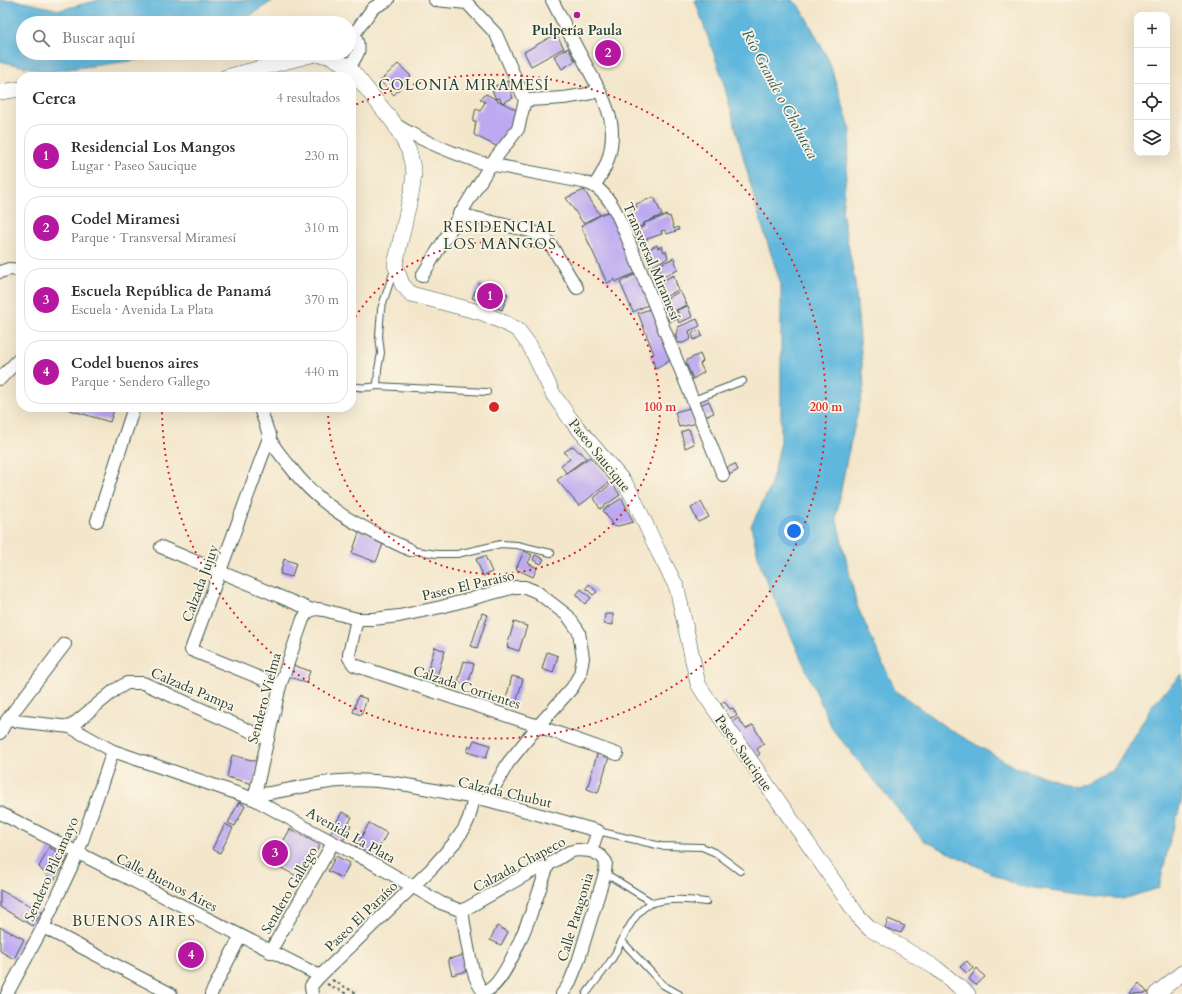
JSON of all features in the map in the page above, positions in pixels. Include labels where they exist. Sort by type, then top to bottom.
[{"type":"street","points":[[356,29],[373,8],[388,0]]},
{"type":"street","points":[[422,276],[491,164],[518,129],[525,100],[496,34],[467,3],[435,0]]},
{"type":"street","points":[[394,123],[428,142],[479,162],[582,182],[594,186],[608,163],[612,131],[608,110],[552,0]]},
{"type":"street","points":[[356,40],[359,45],[356,56]]},
{"type":"street","points":[[245,72],[292,60]]},
{"type":"street","points":[[339,60],[353,72]]},
{"type":"street","points":[[349,67],[353,60]]},
{"type":"street","points":[[356,76],[394,123],[409,151],[414,173],[412,190],[395,265]]},
{"type":"street","points":[[0,92],[16,90]]},
{"type":"street","points":[[525,100],[562,99],[581,96],[599,90]]},
{"type":"street","name":"Transversal Miramesí","points":[[594,186],[614,207],[674,350],[723,475]]},
{"type":"street","points":[[459,214],[534,232],[549,242],[576,288]]},
{"type":"street","name":"Paseo Saucique","points":[[395,265],[402,284],[411,294],[483,313],[518,330],[530,346],[553,394],[571,420],[624,482],[632,495],[677,588],[698,684],[707,698],[858,916],[870,928],[936,968],[968,994]]},
{"type":"street","points":[[0,272],[16,270]]},
{"type":"street","points":[[0,379],[16,362]]},
{"type":"street","points":[[97,521],[132,412]]},
{"type":"street","points":[[261,412],[273,445],[296,476],[324,503],[334,511],[358,525],[410,550]]},
{"type":"street","name":"Calzada Jujuy","points":[[270,436],[191,650],[280,686]]},
{"type":"street","name":"Paseo El Paraíso","points":[[161,547],[312,610],[317,608],[357,619],[399,616],[442,607],[515,586],[537,592],[568,616],[579,632],[583,658],[580,674],[572,688],[508,762],[487,800]]},
{"type":"street","name":"Sendero Vielma","points":[[255,797],[280,686],[303,619],[307,613],[312,610]]},
{"type":"street","name":"Calzada Corrientes","points":[[357,619],[349,654],[349,658],[354,665],[617,754]]},
{"type":"street","points":[[0,733],[7,720],[65,644]]},
{"type":"street","name":"Calzada Pampa","points":[[70,727],[127,682],[143,683],[268,739]]},
{"type":"street","name":"Avenida La Plata","points":[[7,720],[70,727],[113,751],[255,797],[333,843],[376,865],[441,903],[462,911]]},
{"type":"street","name":"Sendero Pilcamayo","points":[[7,994],[43,927],[78,853],[113,751]]},
{"type":"street","name":"Calzada Chubut","points":[[255,797],[328,783],[359,780],[394,782],[487,800],[598,831]]},
{"type":"street","name":"Paseo El Paraíso","points":[[320,977],[431,868],[455,842],[464,829],[469,818],[474,798]]},
{"type":"street","name":"Calle Buenos Aires","points":[[0,813],[320,977]]},
{"type":"street","points":[[591,851],[598,831]]},
{"type":"street","name":"Sendero Gallego","points":[[270,952],[333,843]]},
{"type":"street","name":"Calzada Chapeco","points":[[462,911],[529,873],[548,865],[569,852],[577,850],[591,851]]},
{"type":"street","name":"Calle Patagonia","points":[[562,994],[568,989],[578,962],[605,873],[606,862],[601,856],[591,851]]},
{"type":"street","points":[[462,911],[473,974],[480,989],[487,991],[491,989],[500,978],[518,946],[530,918],[548,865]]},
{"type":"street","points":[[43,927],[171,994]]},
{"type":"street","name":"Sendero Gallego","points":[[211,994],[240,937]]},
{"type":"street","points":[[1156,994],[1182,974]]},
{"type":"street","points":[[312,994],[311,986],[320,977]]},
{"type":"lane","points":[[377,386],[381,353],[379,336],[381,309],[395,265]]},
{"type":"lane","points":[[693,400],[743,381]]},
{"type":"lane","points":[[356,387],[366,388],[377,386],[487,392]]},
{"type":"lane","points":[[410,550],[437,554],[457,554],[501,544],[517,545],[551,553]]},
{"type":"lane","name":"Calzada Chubut","points":[[598,831],[661,846],[702,847],[716,853],[740,871]]},
{"type":"lane","points":[[605,873],[654,903]]},
{"type":"lane","points":[[586,994],[611,960],[637,915],[650,904],[683,899],[706,902]]},
{"type":"lane","points":[[622,941],[663,985],[679,994]]},
{"type":"path","points":[[320,977],[346,994]]},
{"type":"path","points":[[320,977],[358,994]]},
{"type":"water","points":[[0,0],[14,0],[60,10],[99,0],[274,0],[249,16],[16,16],[16,60],[138,60],[46,72],[0,61]]},
{"type":"water","name":"Río Grande o Choluteca","points":[[695,0],[793,0],[801,8],[829,61],[851,131],[842,211],[855,282],[864,386],[847,458],[836,517],[857,606],[895,690],[947,728],[1015,767],[1076,787],[1113,770],[1154,703],[1182,674],[1182,799],[1168,848],[1159,888],[1123,899],[1018,886],[923,840],[833,730],[761,568],[751,526],[770,488],[781,442],[781,285],[759,216],[722,77]]},
{"type":"building","points":[[556,34],[564,48],[531,66],[524,52]]},
{"type":"building","points":[[568,48],[575,61],[562,69],[554,56]]},
{"type":"building","points":[[398,64],[411,76],[394,95],[380,81]]},
{"type":"building","points":[[507,81],[513,98],[502,103],[500,98],[496,99],[491,88]]},
{"type":"building","points":[[486,94],[518,111],[515,127],[498,147],[474,135],[476,121],[473,121],[476,108],[480,111],[485,102],[480,99]]},
{"type":"building","points":[[584,190],[600,215],[583,223],[566,198]]},
{"type":"building","points":[[654,197],[662,215],[634,229],[630,220],[634,219],[631,210],[637,207],[636,204]]},
{"type":"building","points":[[614,211],[638,272],[615,282],[615,279],[607,283],[581,226],[604,213]]},
{"type":"building","points":[[667,215],[668,217],[670,216],[674,229],[678,227],[679,230],[667,234],[665,230],[661,231],[662,234],[638,242],[634,230],[645,226],[644,223]]},
{"type":"building","points":[[657,245],[658,248],[662,246],[664,252],[666,251],[668,258],[650,267],[644,251]]},
{"type":"building","points":[[674,258],[678,270],[662,277],[658,265]]},
{"type":"building","points":[[638,273],[650,304],[633,312],[620,282]]},
{"type":"building","points":[[674,275],[678,290],[663,298],[662,295],[659,297],[657,294],[660,293],[660,290],[656,291],[654,287],[659,284],[658,283]]},
{"type":"building","name":"RESIDENCIAL LOS MANGOS","points":[[479,283],[508,294],[502,310],[472,298]]},
{"type":"building","points":[[680,291],[687,305],[676,310],[678,314],[677,310],[688,306],[692,317],[679,323],[677,318],[668,323],[667,321],[672,317],[666,320],[660,303]]},
{"type":"building","points":[[653,308],[672,359],[656,369],[650,355],[654,354],[638,313]]},
{"type":"building","points":[[697,319],[700,326],[689,331],[691,339],[683,343],[678,343],[675,334],[678,332],[678,327]]},
{"type":"building","points":[[700,330],[702,336],[694,340],[692,333]]},
{"type":"building","points":[[700,354],[703,361],[700,364],[704,372],[693,379],[686,363],[687,360]]},
{"type":"building","points":[[709,401],[714,413],[704,417],[700,405]]},
{"type":"building","points":[[693,407],[698,423],[679,427],[675,412]]},
{"type":"building","points":[[77,412],[113,412],[110,422]]},
{"type":"building","points":[[689,429],[694,444],[685,448],[681,432]]},
{"type":"building","points":[[573,446],[586,458],[566,473],[561,465],[570,459],[564,452]]},
{"type":"building","points":[[590,457],[611,481],[579,506],[557,480]]},
{"type":"building","points":[[735,464],[738,470],[729,475],[726,468]]},
{"type":"building","points":[[612,483],[620,495],[600,509],[594,498]]},
{"type":"building","points":[[622,498],[633,522],[614,527],[603,510]]},
{"type":"building","points":[[701,502],[709,517],[698,522],[691,508]]},
{"type":"building","points":[[360,530],[385,539],[376,562],[352,553]]},
{"type":"building","points":[[524,551],[532,555],[528,563],[537,568],[533,577],[516,569]]},
{"type":"building","points":[[535,555],[544,559],[541,564],[533,560]]},
{"type":"building","points":[[485,556],[492,572],[483,576],[476,559]]},
{"type":"building","points":[[284,559],[296,563],[292,577],[280,574]]},
{"type":"building","points":[[589,584],[597,592],[593,595],[586,588]]},
{"type":"building","points":[[581,589],[591,598],[585,604],[576,595]]},
{"type":"building","points":[[482,613],[488,615],[477,648],[471,646]]},
{"type":"building","points":[[605,614],[613,614],[613,625],[604,624]]},
{"type":"building","points":[[514,622],[527,626],[519,651],[507,647]]},
{"type":"building","points":[[435,647],[445,651],[436,679],[426,676]]},
{"type":"building","points":[[547,652],[558,656],[553,673],[542,669]]},
{"type":"building","points":[[464,661],[474,664],[468,685],[458,682]]},
{"type":"building","points":[[290,664],[310,671],[306,683],[286,675]]},
{"type":"building","points":[[512,676],[523,679],[515,706],[505,703]]},
{"type":"building","points":[[358,696],[367,699],[361,715],[353,712]]},
{"type":"building","points":[[724,701],[730,709],[733,708],[737,716],[730,718],[721,704]]},
{"type":"building","points":[[738,718],[746,729],[753,725],[764,744],[757,749],[760,754],[753,759],[729,724]]},
{"type":"building","points":[[474,740],[490,745],[486,758],[467,752],[469,746],[471,747]]},
{"type":"building","points":[[597,754],[609,757],[598,793],[587,789]]},
{"type":"building","points":[[232,755],[259,762],[253,784],[227,777]]},
{"type":"building","points":[[239,802],[245,806],[235,826],[228,823]]},
{"type":"building","points":[[342,812],[352,817],[348,824],[351,825],[343,841],[330,834]]},
{"type":"building","points":[[369,823],[387,833],[374,857],[356,847]]},
{"type":"building","points":[[225,824],[233,828],[220,853],[212,849]]},
{"type":"building","points":[[290,829],[320,845],[302,879],[272,863]]},
{"type":"building","points":[[49,847],[68,858],[53,882],[39,867]]},
{"type":"building","points":[[336,856],[350,863],[342,878],[328,871]]},
{"type":"building","points":[[0,890],[42,912],[33,926],[0,907]]},
{"type":"building","points":[[888,919],[905,926],[901,933],[885,928]]},
{"type":"building","points":[[497,926],[508,932],[501,945],[490,940]]},
{"type":"building","points":[[0,927],[24,939],[14,959],[0,951]]},
{"type":"building","points":[[465,955],[468,971],[452,975],[448,959]]},
{"type":"building","points":[[967,961],[973,968],[967,973],[960,967]]},
{"type":"building","points":[[977,968],[985,977],[976,985],[969,979]]},
{"type":"building","points":[[1139,983],[1148,993],[1130,994]]},
{"type":"place","name":"Pulpería Paula","points":[[577,15]]},
{"type":"place","name":"Codel Miramesi","points":[[608,53]]},
{"type":"place","name":"Residencial Los Mangos","points":[[490,296]]},
{"type":"place","name":"Escuela República de Panamá","points":[[275,853]]},
{"type":"place","name":"Codel buenos aires","points":[[191,955]]},
{"type":"district","name":"COLONIA MIRAMESÍ","points":[[464,85]]},
{"type":"district","name":"RESIDENCIAL LOS MANGOS","points":[[500,236]]},
{"type":"district","name":"BUENOS AIRES","points":[[134,921]]}]
